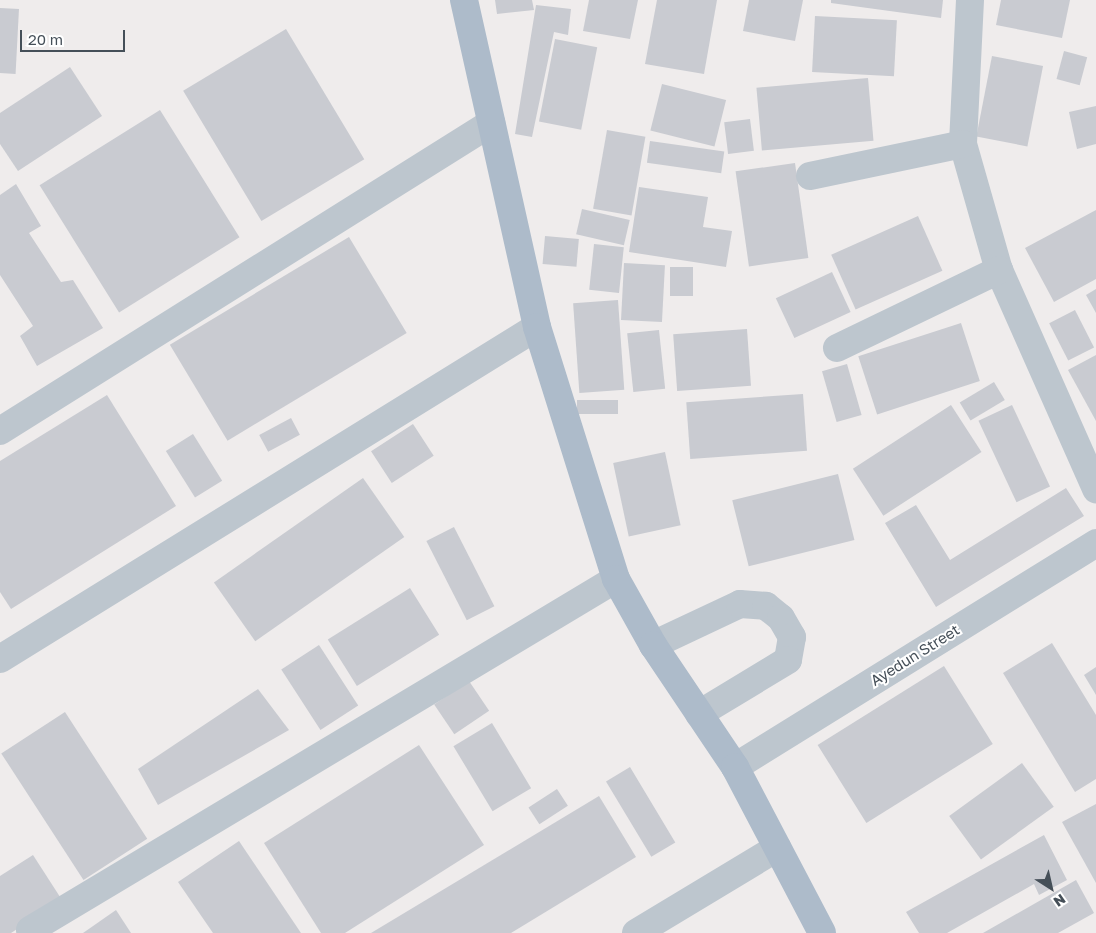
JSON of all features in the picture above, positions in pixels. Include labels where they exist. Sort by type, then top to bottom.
[{"type":"main road","points":[[464,0],[537,327],[616,579],[653,645],[735,767],[822,933]]},
{"type":"street","points":[[970,0],[963,144],[999,270],[1096,489]]},
{"type":"street","points":[[0,431],[491,123]]},
{"type":"street","points":[[810,176],[963,144]]},
{"type":"street","points":[[837,348],[999,270]]},
{"type":"street","points":[[0,659],[537,327]]},
{"type":"street","name":"Ayedun Street","points":[[735,767],[1096,543]]},
{"type":"street","points":[[30,930],[616,579]]},
{"type":"street","points":[[653,645],[740,604],[766,606],[781,618],[792,637],[788,660],[699,714]]},
{"type":"street","points":[[636,933],[776,848]]},
{"type":"building","points":[[495,0],[532,0],[534,10],[497,14]]},
{"type":"building","points":[[589,0],[638,0],[630,39],[583,31]]},
{"type":"building","points":[[657,0],[717,0],[704,74],[645,64]]},
{"type":"building","points":[[749,0],[803,0],[795,41],[743,31]]},
{"type":"building","points":[[831,0],[943,0],[941,18],[831,3]]},
{"type":"building","points":[[1001,0],[1070,0],[1062,38],[996,25]]},
{"type":"building","points":[[536,5],[571,9],[568,35],[554,32],[532,137],[515,134]]},
{"type":"building","points":[[0,8],[19,9],[16,74],[0,73]]},
{"type":"building","points":[[815,16],[897,20],[894,76],[812,72]]},
{"type":"building","points":[[286,29],[364,159],[261,221],[183,91]]},
{"type":"building","points":[[555,39],[597,47],[581,130],[539,121]]},
{"type":"building","points":[[1064,51],[1087,57],[1080,85],[1056,79]]},
{"type":"building","points":[[992,56],[1043,66],[1027,146],[976,136]]},
{"type":"building","points":[[70,67],[102,116],[18,171],[0,144],[0,113]]},
{"type":"building","points":[[868,78],[873,141],[762,151],[756,88]]},
{"type":"building","points":[[662,84],[726,100],[714,147],[650,131]]},
{"type":"building","points":[[1096,106],[1096,144],[1077,149],[1069,112]]},
{"type":"building","points":[[160,110],[239,237],[119,312],[40,185]]},
{"type":"building","points":[[750,119],[754,151],[728,154],[724,122]]},
{"type":"building","points":[[607,130],[645,137],[632,216],[593,209]]},
{"type":"building","points":[[650,141],[724,151],[721,173],[647,163]]},
{"type":"building","points":[[795,163],[808,258],[749,266],[736,171]]},
{"type":"building","points":[[16,184],[41,226],[29,233],[61,282],[73,280],[103,328],[37,366],[20,336],[33,326],[0,275],[0,195]]},
{"type":"building","points":[[639,187],[708,197],[703,227],[732,231],[726,267],[629,252]]},
{"type":"building","points":[[582,209],[630,220],[624,245],[576,234]]},
{"type":"building","points":[[1096,210],[1096,279],[1054,302],[1025,248]]},
{"type":"building","points":[[918,216],[942,271],[856,309],[831,255]]},
{"type":"building","points":[[545,236],[579,239],[576,267],[543,264]]},
{"type":"building","points":[[349,237],[407,333],[228,441],[170,345]]},
{"type":"building","points":[[594,244],[624,247],[619,293],[589,290]]},
{"type":"building","points":[[624,263],[665,265],[662,322],[621,320]]},
{"type":"building","points":[[670,267],[693,267],[693,296],[670,296]]},
{"type":"building","points":[[832,272],[851,312],[794,338],[776,298]]},
{"type":"building","points":[[1096,289],[1096,313],[1086,295]]},
{"type":"building","points":[[618,300],[624,390],[579,393],[573,303]]},
{"type":"building","points":[[1075,310],[1094,347],[1068,361],[1049,323]]},
{"type":"building","points":[[961,323],[980,381],[877,414],[858,356]]},
{"type":"building","points":[[747,329],[751,386],[677,391],[673,334]]},
{"type":"building","points":[[659,330],[665,389],[633,392],[627,333]]},
{"type":"building","points":[[1096,355],[1096,421],[1068,370]]},
{"type":"building","points":[[847,364],[862,415],[837,422],[822,371]]},
{"type":"building","points":[[994,382],[1005,400],[971,421],[960,403]]},
{"type":"building","points":[[803,394],[807,451],[690,459],[686,402]]},
{"type":"building","points":[[107,395],[176,506],[11,609],[0,592],[0,461]]},
{"type":"building","points":[[577,400],[618,400],[618,414],[577,414]]},
{"type":"building","points":[[951,405],[981,452],[883,516],[853,469]]},
{"type":"building","points":[[1012,405],[1050,487],[1017,502],[978,421]]},
{"type":"building","points":[[291,418],[300,435],[268,452],[259,435]]},
{"type":"building","points":[[413,424],[434,456],[392,483],[371,451]]},
{"type":"building","points":[[193,434],[222,481],[195,498],[166,451]]},
{"type":"building","points":[[665,452],[681,525],[629,536],[613,463]]},
{"type":"building","points":[[838,474],[854,540],[749,566],[732,500]]},
{"type":"building","points":[[363,478],[404,537],[255,641],[214,582]]},
{"type":"building","points":[[1066,488],[1084,516],[936,607],[885,523],[916,505],[950,560]]},
{"type":"building","points":[[454,527],[494,606],[467,620],[426,541]]},
{"type":"building","points":[[410,588],[439,635],[357,686],[328,639]]},
{"type":"building","points":[[1052,643],[1096,715],[1096,779],[1075,792],[1003,673]]},
{"type":"building","points":[[319,645],[358,705],[320,730],[281,670]]},
{"type":"building","points":[[944,666],[993,744],[866,823],[818,745]]},
{"type":"building","points":[[1096,667],[1096,695],[1084,675]]},
{"type":"building","points":[[469,681],[489,711],[454,734],[434,704]]},
{"type":"building","points":[[258,689],[289,730],[158,805],[138,769]]},
{"type":"building","points":[[65,712],[147,839],[84,880],[1,753]]},
{"type":"building","points":[[492,723],[531,788],[493,811],[453,746]]},
{"type":"building","points":[[419,745],[484,845],[345,933],[321,933],[264,843]]},
{"type":"building","points":[[1022,763],[1054,807],[981,860],[949,816]]},
{"type":"building","points":[[630,767],[675,842],[651,857],[606,781]]},
{"type":"building","points":[[557,789],[568,806],[539,824],[528,808]]},
{"type":"building","points":[[599,796],[636,857],[511,933],[371,933]]},
{"type":"building","points":[[1096,804],[1096,883],[1062,822]]},
{"type":"building","points":[[1044,835],[1067,880],[1039,895],[1034,884],[947,933],[919,933],[906,912]]},
{"type":"building","points":[[239,841],[301,933],[213,933],[178,882]]},
{"type":"building","points":[[33,855],[62,900],[11,933],[0,933],[0,876]]},
{"type":"building","points":[[1076,880],[1094,913],[1058,933],[983,933]]},
{"type":"building","points":[[116,910],[131,933],[83,933]]}]
